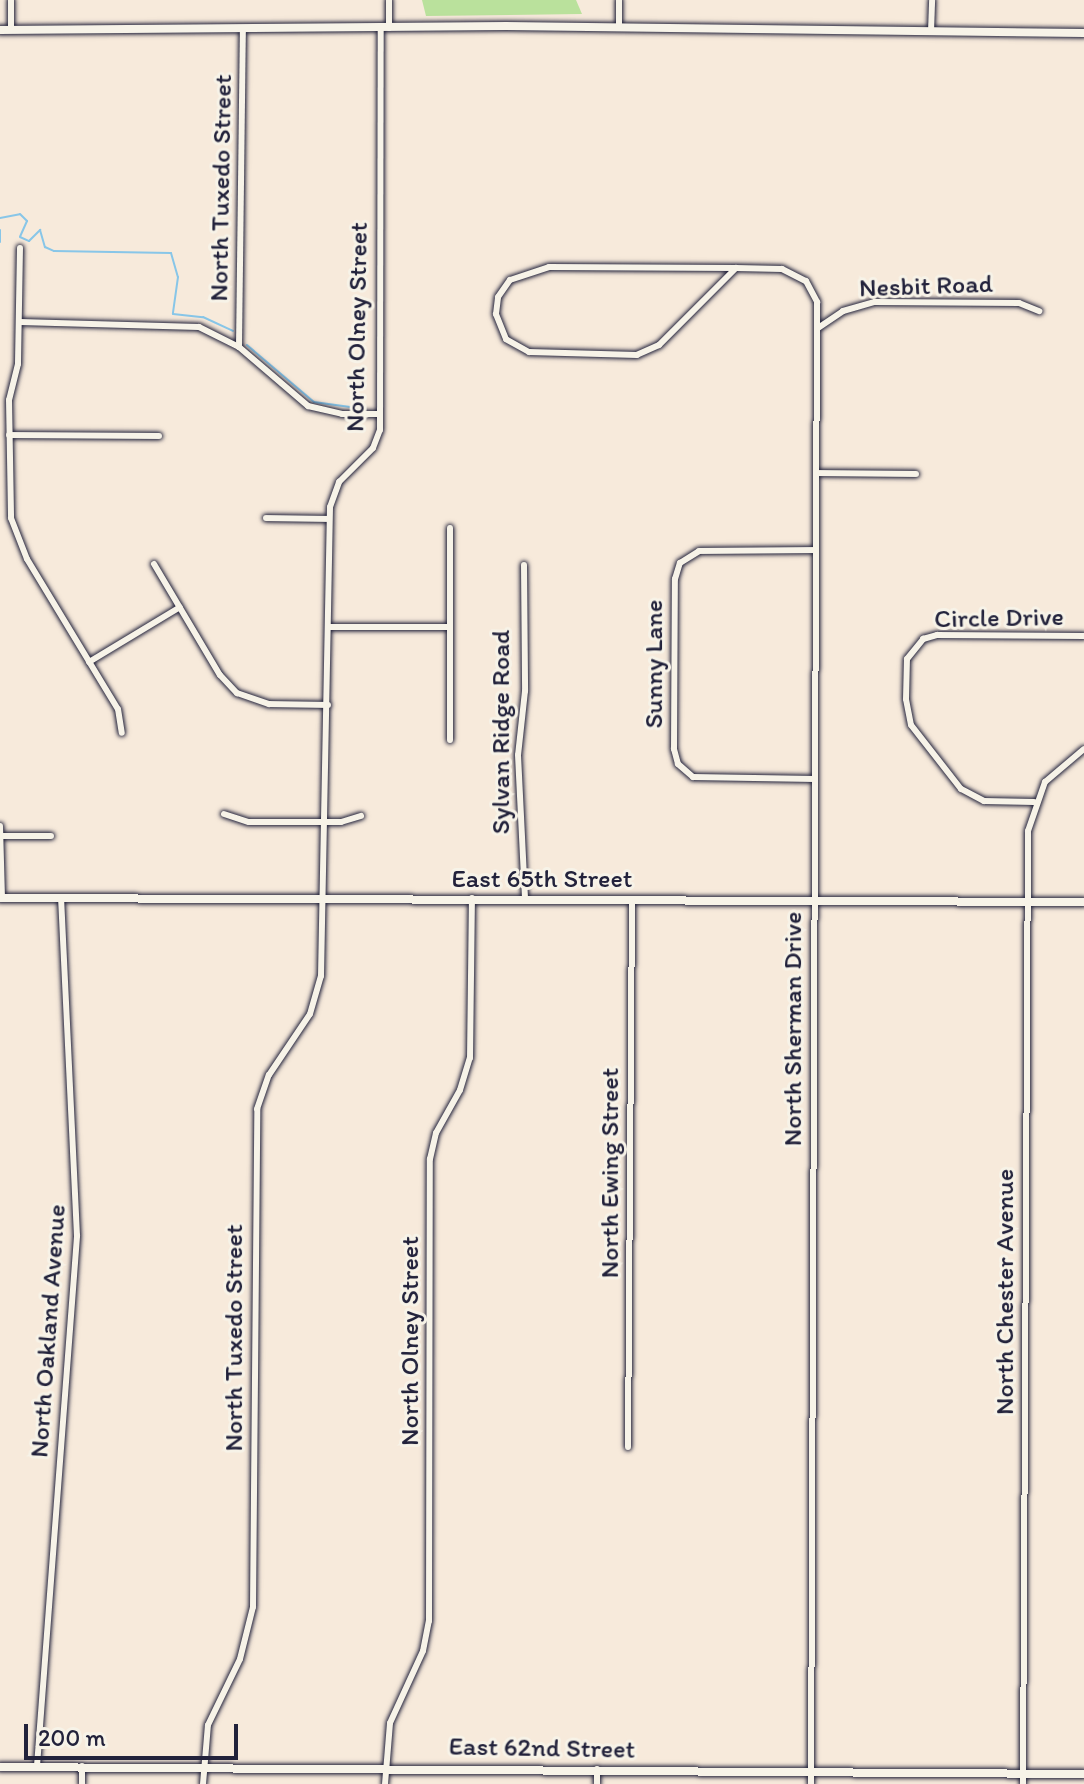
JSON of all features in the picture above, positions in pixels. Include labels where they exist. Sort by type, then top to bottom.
[{"type":"street","points":[[11,0],[11,30]]},
{"type":"street","name":"North Olney Street","points":[[323,898],[329,519],[339,482],[377,441],[385,28],[389,0]]},
{"type":"street","points":[[619,0],[619,26]]},
{"type":"street","points":[[931,32],[932,0]]},
{"type":"street","points":[[0,30],[619,26],[1084,33]]},
{"type":"street","name":"North Tuxedo Street","points":[[239,347],[243,29]]},
{"type":"street","points":[[20,248],[20,322],[9,435],[9,502],[16,537],[120,714],[122,733]]},
{"type":"street","points":[[549,267],[736,268],[659,345],[629,355],[532,353],[508,341],[496,317],[501,291],[521,273],[549,267]]},
{"type":"street","name":"North Sherman Drive","points":[[736,268],[782,269],[804,279],[816,298],[818,328],[811,1784]]},
{"type":"street","name":"Nesbit Road","points":[[818,328],[843,311],[875,302],[1019,303],[1039,311]]},
{"type":"street","points":[[20,322],[177,324],[211,331],[239,347],[308,406],[328,413],[379,414]]},
{"type":"street","points":[[9,435],[159,436]]},
{"type":"street","points":[[816,473],[916,474]]},
{"type":"street","points":[[266,518],[329,519]]},
{"type":"street","points":[[450,528],[450,740]]},
{"type":"street","name":"Sunny Lane","points":[[815,779],[693,777],[678,764],[674,749],[675,579],[680,563],[699,551],[816,550]]},
{"type":"street","points":[[154,564],[237,693],[269,704],[328,705]]},
{"type":"street","name":"Sylvan Ridge Road","points":[[524,565],[525,691],[518,759],[525,899]]},
{"type":"street","points":[[89,662],[180,607]]},
{"type":"street","points":[[329,627],[449,627]]},
{"type":"street","name":"Circle Drive","points":[[1034,802],[970,797],[923,746],[906,699],[907,662],[917,644],[937,635],[1084,636]]},
{"type":"street","points":[[1034,802],[1055,769],[1084,749]]},
{"type":"street","name":"North Chester Avenue","points":[[1023,1784],[1027,901],[1028,831],[1034,802]]},
{"type":"street","points":[[224,814],[249,822],[325,822],[361,816]]},
{"type":"street","points":[[0,826],[1,898]]},
{"type":"street","points":[[1,836],[51,836]]},
{"type":"street","name":"East 65th Street","points":[[1,898],[1084,902]]},
{"type":"street","name":"North Oakland Avenue","points":[[37,1766],[77,1236],[61,898]]},
{"type":"street","name":"North Tuxedo Street","points":[[203,1784],[208,1725],[240,1659],[253,1607],[257,1109],[266,1081],[315,1002],[321,972],[323,898]]},
{"type":"street","name":"North Olney Street","points":[[385,1784],[392,1716],[429,1628],[430,1159],[436,1133],[460,1090],[470,1058],[472,898]]},
{"type":"street","name":"North Ewing Street","points":[[628,1447],[632,899]]},
{"type":"street","points":[[82,1766],[82,1784]]},
{"type":"street","name":"East 62nd Street","points":[[0,1767],[385,1766],[1084,1774]]},
{"type":"street","points":[[597,1769],[597,1784]]},
{"type":"green space","points":[[422,0],[576,0],[582,14],[426,16]]},
{"type":"waterway","points":[[0,218],[20,214],[27,221],[20,237],[29,241],[40,230],[45,247],[54,251],[171,253],[178,277],[173,314],[203,317],[233,331]]},
{"type":"waterway","points":[[0,230],[0,242]]},
{"type":"waterway","points":[[247,345],[314,402],[358,408]]}]
